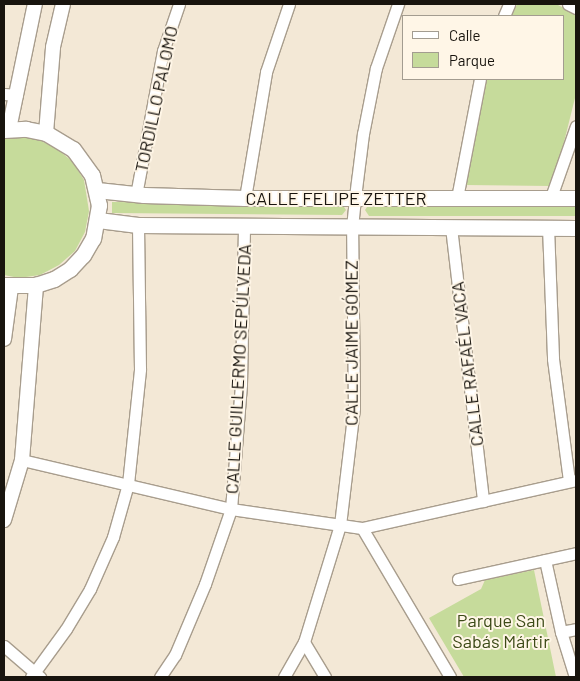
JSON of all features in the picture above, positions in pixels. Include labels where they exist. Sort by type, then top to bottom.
[{"type":"main road","points":[[6,130],[26,128],[46,133],[73,149],[84,161],[97,190],[98,220],[88,247],[70,269],[54,279],[36,285],[7,286]]},
{"type":"main road","name":"CALLE FELIPE ZETTER","points":[[97,190],[136,195],[244,198],[576,198]]},
{"type":"main road","name":"CALLE FELIPE ZETTER","points":[[98,220],[138,224],[244,226],[576,228]]},
{"type":"street","points":[[6,130],[10,94],[35,4]]},
{"type":"street","points":[[46,133],[53,47],[63,4]]},
{"type":"street","name":"TORDILLO PALOMO","points":[[136,195],[163,51],[179,4]]},
{"type":"street","points":[[244,198],[266,72],[289,4]]},
{"type":"street","name":"CALLE JAIME GÓMEZ","points":[[284,677],[304,642],[340,526],[354,408],[352,227],[354,197],[363,134],[376,68],[398,4]]},
{"type":"street","points":[[568,4],[576,8]]},
{"type":"street","points":[[457,198],[480,80]]},
{"type":"street","points":[[551,197],[576,126]]},
{"type":"street","points":[[4,646],[36,676],[90,588],[113,537],[128,484],[140,369],[138,224]]},
{"type":"street","name":"CALLE GUILLERMO SEPÚLVEDA","points":[[160,677],[174,655],[202,593],[231,509],[241,384],[244,226]]},
{"type":"street","points":[[22,460],[231,509],[362,528],[573,480],[553,359],[548,227]]},
{"type":"street","name":"CALLE RAFAÉL VACA","points":[[451,228],[483,501]]},
{"type":"street","points":[[4,520],[22,460],[36,285]]},
{"type":"street","points":[[4,339],[7,286]]},
{"type":"street","points":[[362,528],[450,677]]},
{"type":"street","points":[[458,579],[576,553]]},
{"type":"street","points":[[545,560],[561,632],[575,677]]},
{"type":"street","points":[[561,632],[576,629]]},
{"type":"street","points":[[304,642],[325,677]]},
{"type":"green space","points":[[517,4],[556,4],[576,14],[576,94],[559,162],[551,186],[465,185],[475,123],[487,80],[565,80],[565,15],[512,15]]},
{"type":"green space","points":[[15,137],[37,139],[56,148],[73,162],[84,180],[89,211],[85,232],[75,251],[59,265],[40,275],[19,278],[4,275],[4,139]]},
{"type":"green space","points":[[112,202],[342,204],[346,210],[342,215],[112,213]]},
{"type":"green space","points":[[369,204],[576,205],[576,216],[369,216],[365,210]]},
{"type":"green space","name":"Parque San Sabás Mártir","points":[[534,570],[556,677],[464,677],[429,618],[481,589],[485,580]]}]
